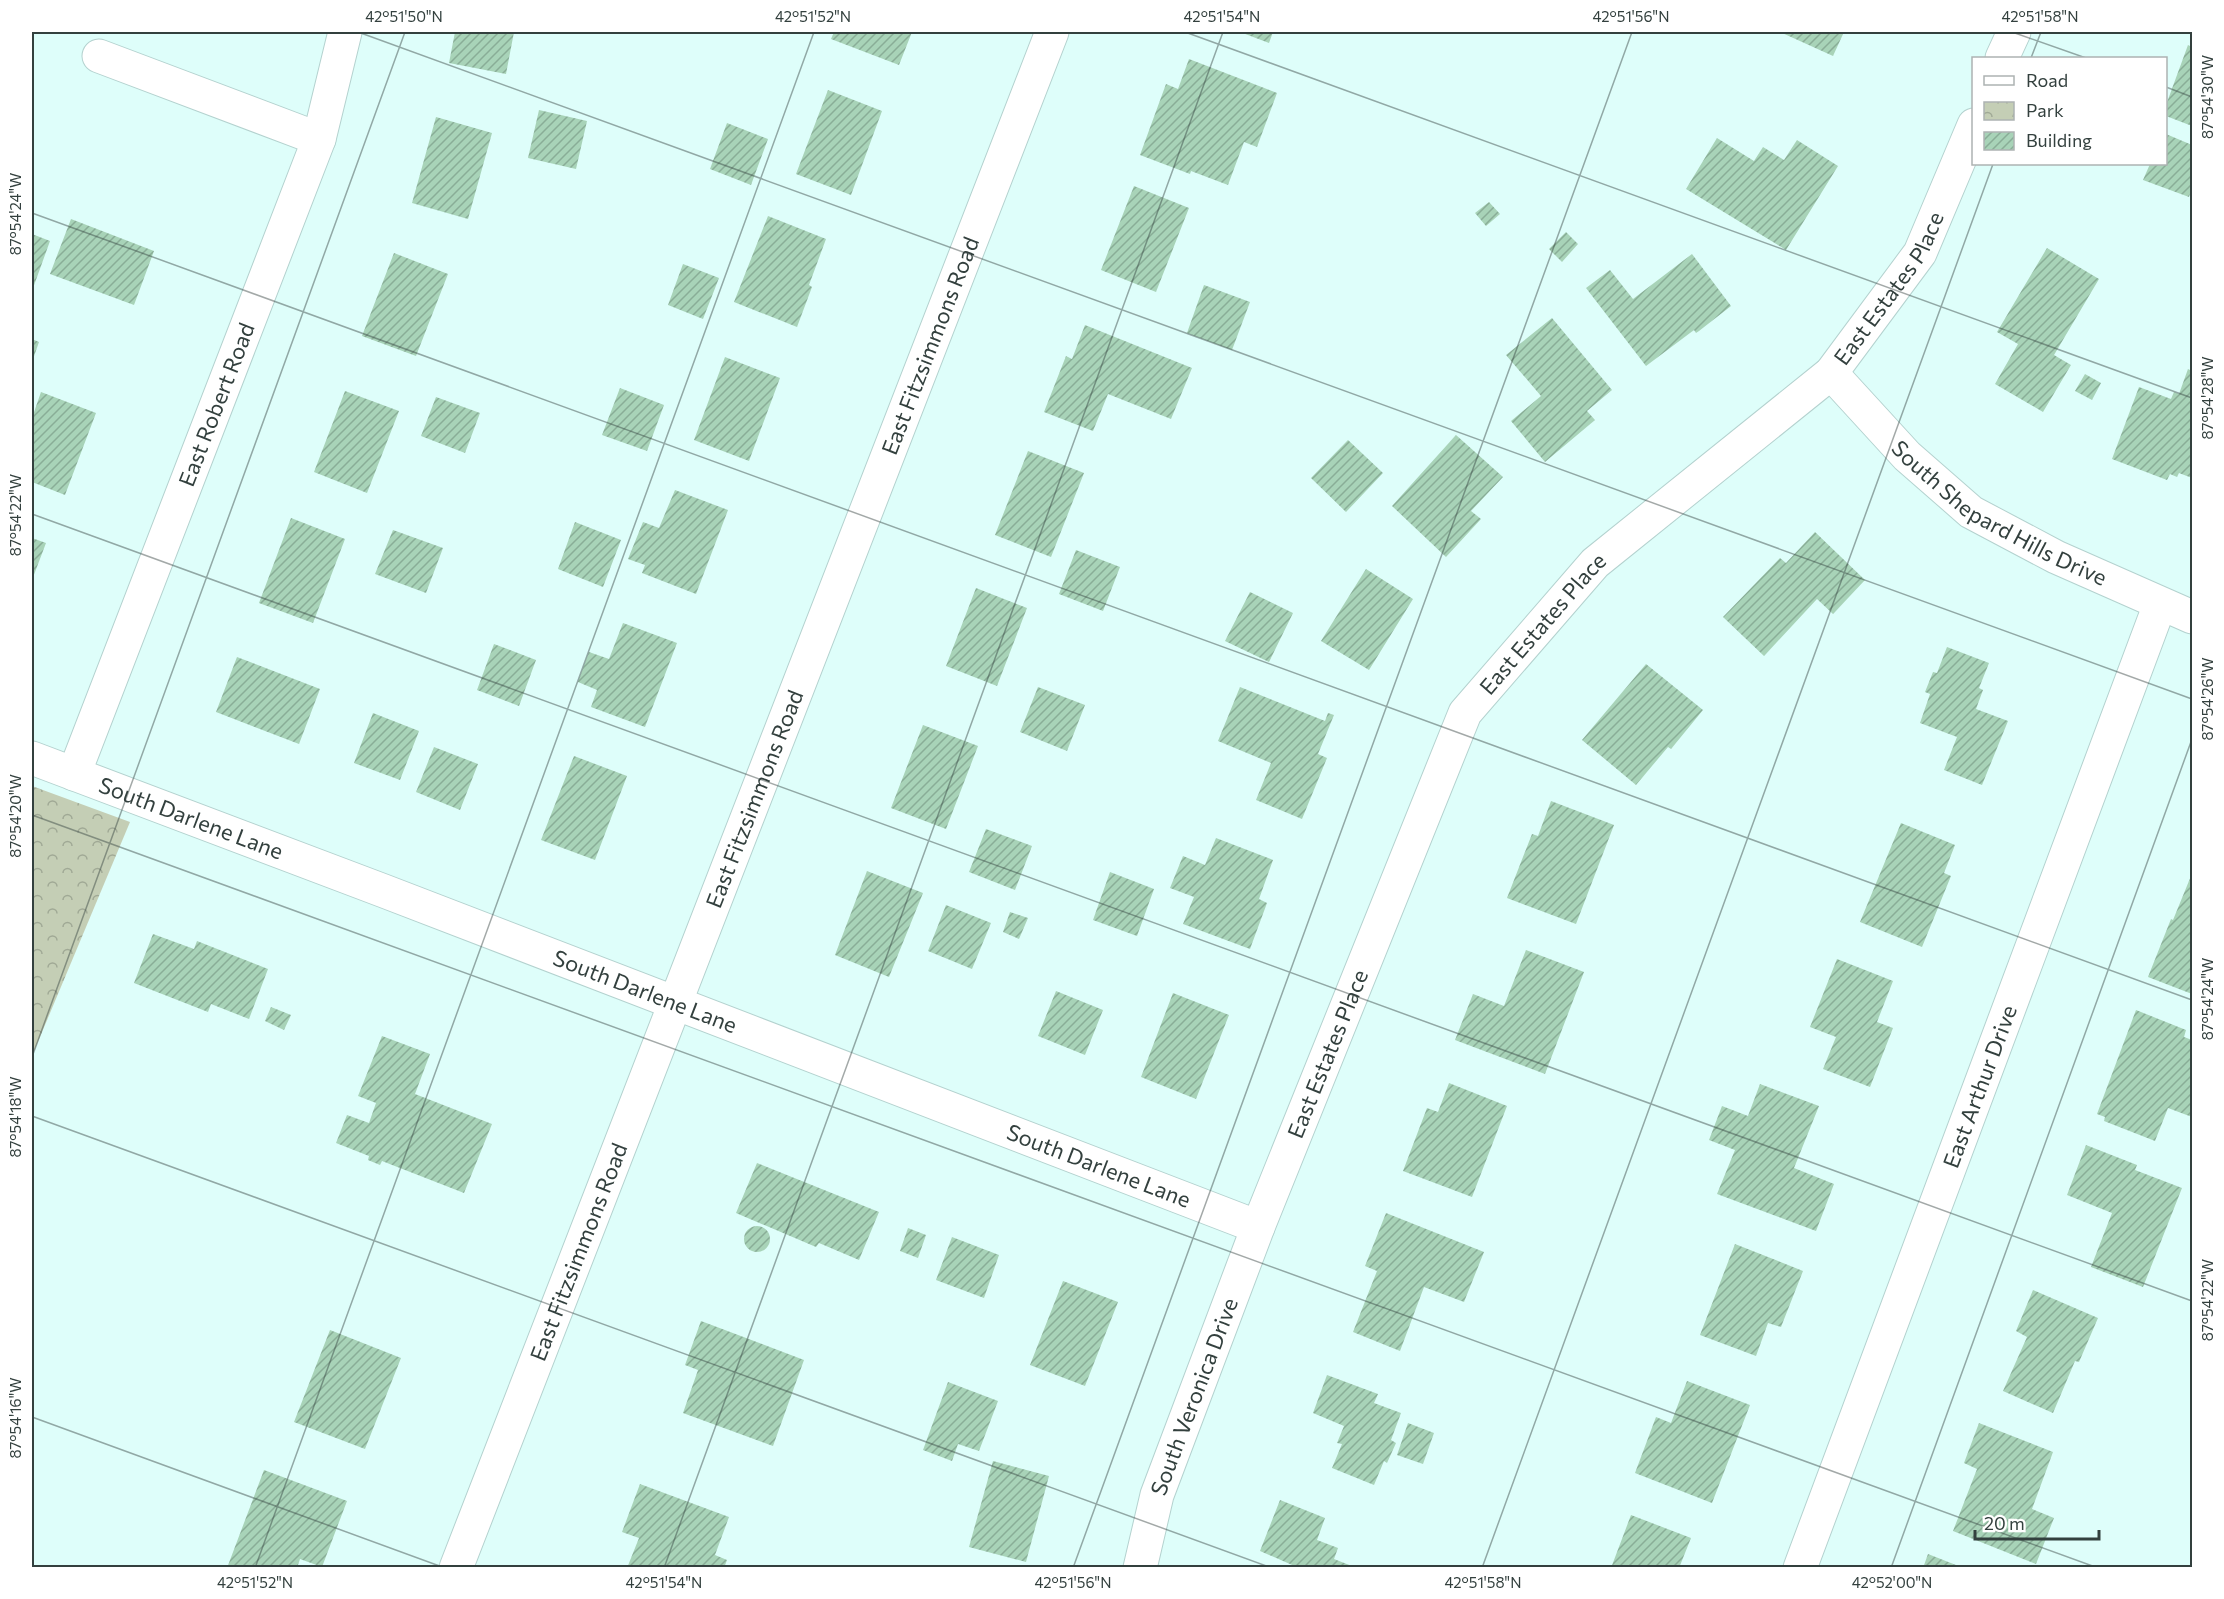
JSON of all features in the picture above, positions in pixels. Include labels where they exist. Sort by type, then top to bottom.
[{"type":"street","name":"East Robert Road","points":[[74,774],[319,139],[345,32]]},
{"type":"street","name":"East Fitzsimmons Road","points":[[456,1568],[1052,32]]},
{"type":"street","points":[[2002,57],[2014,32]]},
{"type":"street","points":[[99,56],[319,139]]},
{"type":"street","name":"East Estates Place","points":[[1258,1227],[1465,713],[1595,562],[1831,373],[1920,253],[1972,130]]},
{"type":"street","name":"South Shepard Hills Drive","points":[[1831,373],[1907,456],[1971,512],[2056,557],[2193,617]]},
{"type":"street","name":"East Arthur Drive","points":[[1800,1568],[2160,604]]},
{"type":"street","name":"South Darlene Lane","points":[[32,758],[1258,1227]]},
{"type":"street","name":"South Veronica Drive","points":[[1140,1568],[1157,1496],[1258,1227]]},
{"type":"green space","points":[[32,786],[130,822],[32,1056]]},
{"type":"building","points":[[455,32],[514,32],[506,74],[449,63]]},
{"type":"building","points":[[834,32],[912,32],[899,65],[831,39]]},
{"type":"building","points":[[1240,32],[1273,32],[1269,43]]},
{"type":"building","points":[[1780,32],[1844,32],[1833,56]]},
{"type":"building","points":[[2188,45],[2192,47],[2192,126],[2167,116],[2167,102]]},
{"type":"building","points":[[1189,59],[1277,93],[1257,147],[1244,142],[1228,185],[1191,171],[1190,174],[1140,155],[1166,84],[1178,89]]},
{"type":"building","points":[[828,90],[882,111],[851,195],[796,174]]},
{"type":"building","points":[[539,110],[587,121],[576,169],[528,158]]},
{"type":"building","points":[[436,117],[492,133],[468,219],[412,203]]},
{"type":"building","points":[[727,123],[768,139],[751,185],[710,169]]},
{"type":"building","points":[[2167,134],[2192,145],[2192,188],[2189,197],[2143,180],[2150,165],[2167,165]]},
{"type":"building","points":[[1717,138],[1754,161],[1763,147],[1784,160],[1797,140],[1838,166],[1786,250],[1686,189]]},
{"type":"building","points":[[1134,186],[1189,208],[1156,292],[1101,270]]},
{"type":"building","points":[[1489,202],[1500,214],[1486,226],[1475,213]]},
{"type":"building","points":[[768,216],[826,239],[797,327],[734,302]]},
{"type":"building","points":[[71,219],[154,251],[134,305],[50,274]]},
{"type":"building","points":[[1566,232],[1578,244],[1562,262],[1549,249]]},
{"type":"building","points":[[32,234],[50,241],[32,291]]},
{"type":"building","points":[[2047,248],[2099,279],[2054,355],[2071,365],[2043,412],[1995,384],[2018,344],[1997,332]]},
{"type":"building","points":[[394,253],[448,274],[416,356],[362,336]]},
{"type":"building","points":[[1692,254],[1731,306],[1699,331],[1696,333],[1694,330],[1646,366],[1586,288],[1610,270],[1633,299]]},
{"type":"building","points":[[683,264],[719,278],[703,319],[668,305]]},
{"type":"building","points":[[1204,285],[1250,302],[1232,350],[1187,333]]},
{"type":"building","points":[[1552,318],[1612,390],[1587,411],[1595,420],[1545,462],[1511,421],[1541,396],[1506,355]]},
{"type":"building","points":[[1085,325],[1192,368],[1171,419],[1108,394],[1093,431],[1044,412],[1066,356],[1072,359]]},
{"type":"building","points":[[32,339],[39,342],[32,362]]},
{"type":"building","points":[[725,357],[780,378],[749,461],[694,440]]},
{"type":"building","points":[[2188,369],[2192,371],[2192,478],[2179,473],[2177,477],[2170,474],[2167,480],[2112,459],[2139,387],[2171,399],[2174,392],[2179,394]]},
{"type":"building","points":[[2085,374],[2101,383],[2092,400],[2075,391]]},
{"type":"building","points":[[620,388],[664,405],[647,451],[602,435]]},
{"type":"building","points":[[345,391],[399,411],[367,493],[314,472]]},
{"type":"building","points":[[41,392],[96,413],[65,495],[32,482],[32,418]]},
{"type":"building","points":[[436,397],[480,413],[465,453],[421,436]]},
{"type":"building","points":[[1456,435],[1503,477],[1471,511],[1481,519],[1446,557],[1392,506]]},
{"type":"building","points":[[1348,440],[1383,473],[1346,512],[1311,478]]},
{"type":"building","points":[[1028,451],[1084,473],[1051,557],[995,535]]},
{"type":"building","points":[[675,490],[728,510],[696,594],[642,573],[645,565],[628,559],[643,522],[659,528]]},
{"type":"building","points":[[291,518],[345,539],[313,623],[259,603]]},
{"type":"building","points":[[575,522],[621,540],[603,587],[558,569]]},
{"type":"building","points":[[393,530],[443,548],[426,593],[375,574]]},
{"type":"building","points":[[1815,532],[1865,580],[1833,614],[1817,599],[1764,656],[1723,617],[1780,558],[1786,563]]},
{"type":"building","points":[[32,538],[46,543],[32,580]]},
{"type":"building","points":[[1076,550],[1120,567],[1103,611],[1059,594]]},
{"type":"building","points":[[1366,569],[1413,599],[1369,670],[1321,641]]},
{"type":"building","points":[[976,588],[1027,608],[997,686],[946,666]]},
{"type":"building","points":[[1250,592],[1293,613],[1269,662],[1225,641]]},
{"type":"building","points":[[623,623],[677,643],[645,727],[591,707],[597,690],[578,682],[589,652],[609,659]]},
{"type":"building","points":[[494,644],[536,660],[519,706],[477,690]]},
{"type":"building","points":[[1947,647],[1989,663],[1979,688],[1983,690],[1976,709],[2008,721],[1982,785],[1944,770],[1957,737],[1920,723],[1930,694],[1925,692],[1933,672],[1937,673]]},
{"type":"building","points":[[237,657],[320,689],[299,744],[216,712]]},
{"type":"building","points":[[1646,664],[1703,710],[1671,749],[1668,747],[1636,785],[1582,740]]},
{"type":"building","points":[[1038,687],[1085,705],[1067,751],[1020,732]]},
{"type":"building","points":[[1240,687],[1325,721],[1328,713],[1334,715],[1318,754],[1327,758],[1302,819],[1256,800],[1271,763],[1218,741]]},
{"type":"building","points":[[373,713],[419,731],[400,780],[354,763]]},
{"type":"building","points":[[923,725],[978,746],[946,829],[891,808]]},
{"type":"building","points":[[434,747],[478,764],[460,810],[416,792]]},
{"type":"building","points":[[574,756],[627,776],[595,860],[541,840]]},
{"type":"building","points":[[1551,801],[1614,825],[1576,924],[1507,898],[1532,834],[1538,836]]},
{"type":"building","points":[[1901,823],[1955,845],[1944,873],[1951,876],[1922,947],[1860,922]]},
{"type":"building","points":[[986,829],[1032,846],[1015,890],[969,872]]},
{"type":"building","points":[[1216,838],[1273,860],[1259,899],[1267,903],[1250,949],[1183,924],[1194,897],[1170,888],[1183,856],[1205,865]]},
{"type":"building","points":[[867,871],[923,893],[889,977],[835,955]]},
{"type":"building","points":[[1110,872],[1154,889],[1137,936],[1093,920]]},
{"type":"building","points":[[2192,877],[2192,994],[2148,977]]},
{"type":"building","points":[[946,905],[991,923],[972,969],[928,951]]},
{"type":"building","points":[[1010,912],[1028,918],[1019,939],[1003,932]]},
{"type":"building","points":[[153,934],[194,949],[197,941],[268,969],[249,1019],[211,1004],[208,1012],[134,983]]},
{"type":"building","points":[[1526,950],[1584,972],[1545,1074],[1455,1040],[1473,994],[1504,1006]]},
{"type":"building","points":[[1837,959],[1893,981],[1877,1022],[1893,1028],[1870,1087],[1823,1069],[1836,1037],[1810,1027]]},
{"type":"building","points":[[1056,991],[1103,1010],[1085,1055],[1038,1036]]},
{"type":"building","points":[[1173,993],[1229,1015],[1196,1099],[1141,1077]]},
{"type":"building","points":[[271,1007],[291,1015],[284,1030],[265,1021]]},
{"type":"building","points":[[2136,1010],[2186,1030],[2184,1037],[2192,1040],[2192,1117],[2168,1108],[2155,1141],[2104,1121],[2105,1117],[2097,1114]]},
{"type":"building","points":[[382,1036],[430,1054],[415,1094],[492,1124],[464,1193],[382,1161],[380,1165],[368,1160],[369,1156],[336,1143],[347,1115],[369,1123],[376,1103],[358,1096]]},
{"type":"building","points":[[1449,1083],[1507,1106],[1472,1197],[1403,1171],[1427,1108],[1438,1112]]},
{"type":"building","points":[[1760,1084],[1819,1106],[1794,1168],[1834,1184],[1816,1231],[1717,1194],[1735,1150],[1709,1140],[1722,1106],[1748,1116]]},
{"type":"building","points":[[2086,1145],[2137,1165],[2135,1170],[2182,1188],[2143,1287],[2091,1267],[2112,1213],[2067,1195]]},
{"type":"building","points":[[757,1163],[879,1212],[859,1260],[819,1243],[816,1247],[736,1213]]},
{"type":"building","points":[[1386,1213],[1484,1252],[1464,1302],[1424,1287],[1400,1351],[1353,1332],[1377,1271],[1365,1266]]},
{"type":"building","points":[[757,1226],[766,1230],[770,1239],[766,1248],[757,1252],[748,1248],[744,1239],[748,1230]]},
{"type":"building","points":[[908,1228],[926,1235],[918,1258],[900,1251]]},
{"type":"building","points":[[952,1237],[999,1255],[984,1298],[936,1280]]},
{"type":"building","points":[[1735,1244],[1803,1271],[1781,1327],[1768,1323],[1756,1356],[1700,1335]]},
{"type":"building","points":[[1063,1281],[1118,1302],[1085,1386],[1030,1365]]},
{"type":"building","points":[[2033,1290],[2098,1318],[2079,1362],[2075,1361],[2053,1413],[2003,1391],[2027,1337],[2016,1331]]},
{"type":"building","points":[[701,1321],[804,1360],[773,1446],[683,1413],[698,1370],[685,1365]]},
{"type":"building","points":[[330,1330],[401,1358],[365,1449],[294,1422]]},
{"type":"building","points":[[1327,1375],[1378,1394],[1374,1403],[1401,1413],[1391,1440],[1396,1443],[1387,1463],[1384,1461],[1374,1485],[1332,1468],[1342,1444],[1337,1443],[1344,1426],[1313,1413]]},
{"type":"building","points":[[1687,1381],[1750,1405],[1712,1503],[1635,1473],[1656,1417],[1671,1423]]},
{"type":"building","points":[[948,1382],[998,1401],[979,1451],[958,1444],[952,1461],[923,1450]]},
{"type":"building","points":[[1408,1423],[1434,1433],[1423,1464],[1397,1455]]},
{"type":"building","points":[[1979,1423],[2053,1452],[2032,1509],[2054,1518],[2036,1564],[1953,1531],[1977,1469],[1964,1463]]},
{"type":"building","points":[[993,1461],[1049,1476],[1026,1562],[969,1547]]},
{"type":"building","points":[[264,1470],[347,1501],[322,1567],[300,1559],[297,1568],[227,1568]]},
{"type":"building","points":[[640,1484],[729,1517],[715,1555],[727,1560],[724,1568],[627,1568],[639,1538],[622,1532]]},
{"type":"building","points":[[1280,1500],[1325,1518],[1317,1540],[1338,1548],[1334,1559],[1357,1568],[1299,1568],[1260,1551]]},
{"type":"building","points":[[1631,1515],[1691,1538],[1679,1568],[1611,1568]]},
{"type":"building","points":[[1928,1554],[1961,1567],[1961,1568],[1923,1568]]}]
